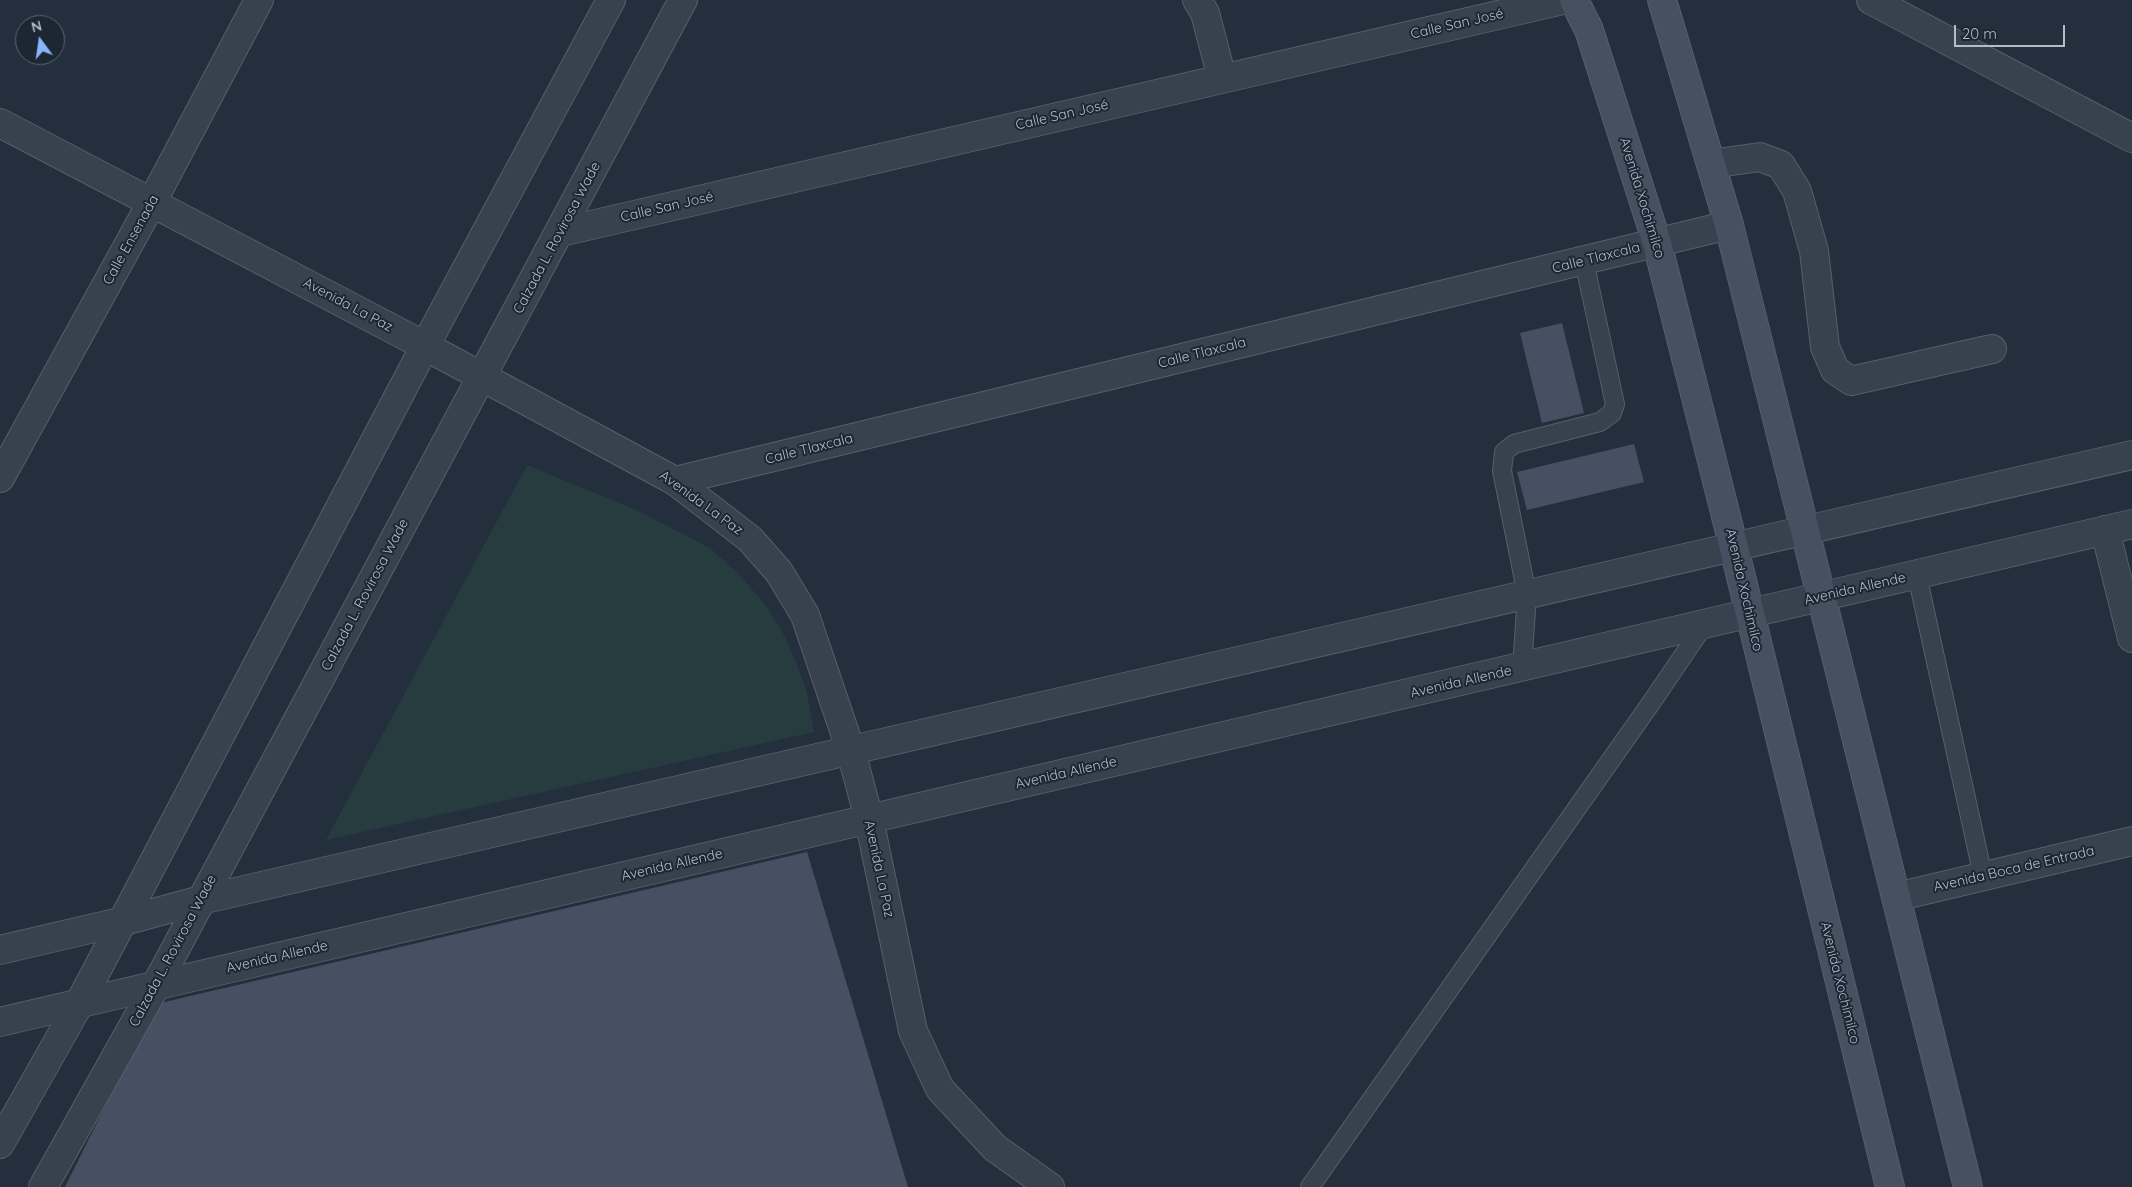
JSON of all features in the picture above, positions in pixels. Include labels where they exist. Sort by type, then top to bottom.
[{"type":"main road","name":"Avenida Xochimilco","points":[[1574,0],[1590,30],[1657,243],[1734,548],[1890,1187]]},
{"type":"main road","points":[[1662,0],[1730,225],[1968,1187]]},
{"type":"street","name":"Calle Ensenada","points":[[0,478],[152,202],[259,0]]},
{"type":"street","points":[[0,1144],[124,921],[424,346],[611,0]]},
{"type":"street","name":"Calzada L. Rovirosa Wade","points":[[43,1187],[156,985],[684,0]]},
{"type":"street","points":[[1198,0],[1205,13],[1222,78]]},
{"type":"street","name":"Calle San José","points":[[561,232],[1563,0]]},
{"type":"street","points":[[1871,0],[1912,10],[2132,138]]},
{"type":"street","name":"Avenida La Paz","points":[[0,122],[483,376],[675,481],[750,539],[779,572],[805,615],[851,751],[869,819],[913,1031],[940,1089],[995,1148],[1050,1187]]},
{"type":"street","points":[[1711,164],[1760,157],[1781,165],[1797,191],[1814,251],[1825,347],[1835,370],[1851,381],[1992,349]]},
{"type":"street","name":"Calle Tlaxcala","points":[[675,481],[1730,225]]},
{"type":"street","points":[[0,950],[124,921],[201,900],[2132,455]]},
{"type":"street","name":"Avenida Allende","points":[[0,1022],[2132,524]]},
{"type":"street","points":[[2105,530],[2132,638]]},
{"type":"street","name":"Avenida Boca de Entrada","points":[[1896,897],[2132,841]]},
{"type":"lane","points":[[1522,668],[1527,595],[1502,471],[1504,452],[1514,444],[1600,422],[1612,413],[1615,404],[1584,261]]},
{"type":"lane","points":[[1917,575],[1983,876]]},
{"type":"lane","points":[[1310,1187],[1704,625]]},
{"type":"green space","points":[[527,465],[634,509],[710,548],[739,574],[763,602],[782,631],[797,664],[807,693],[814,732],[326,840]]},
{"type":"building","points":[[1562,323],[1584,413],[1542,423],[1520,333]]},
{"type":"building","points":[[1634,444],[1644,482],[1527,510],[1517,472]]},
{"type":"building","points":[[807,852],[908,1187],[65,1187],[156,1004]]}]
